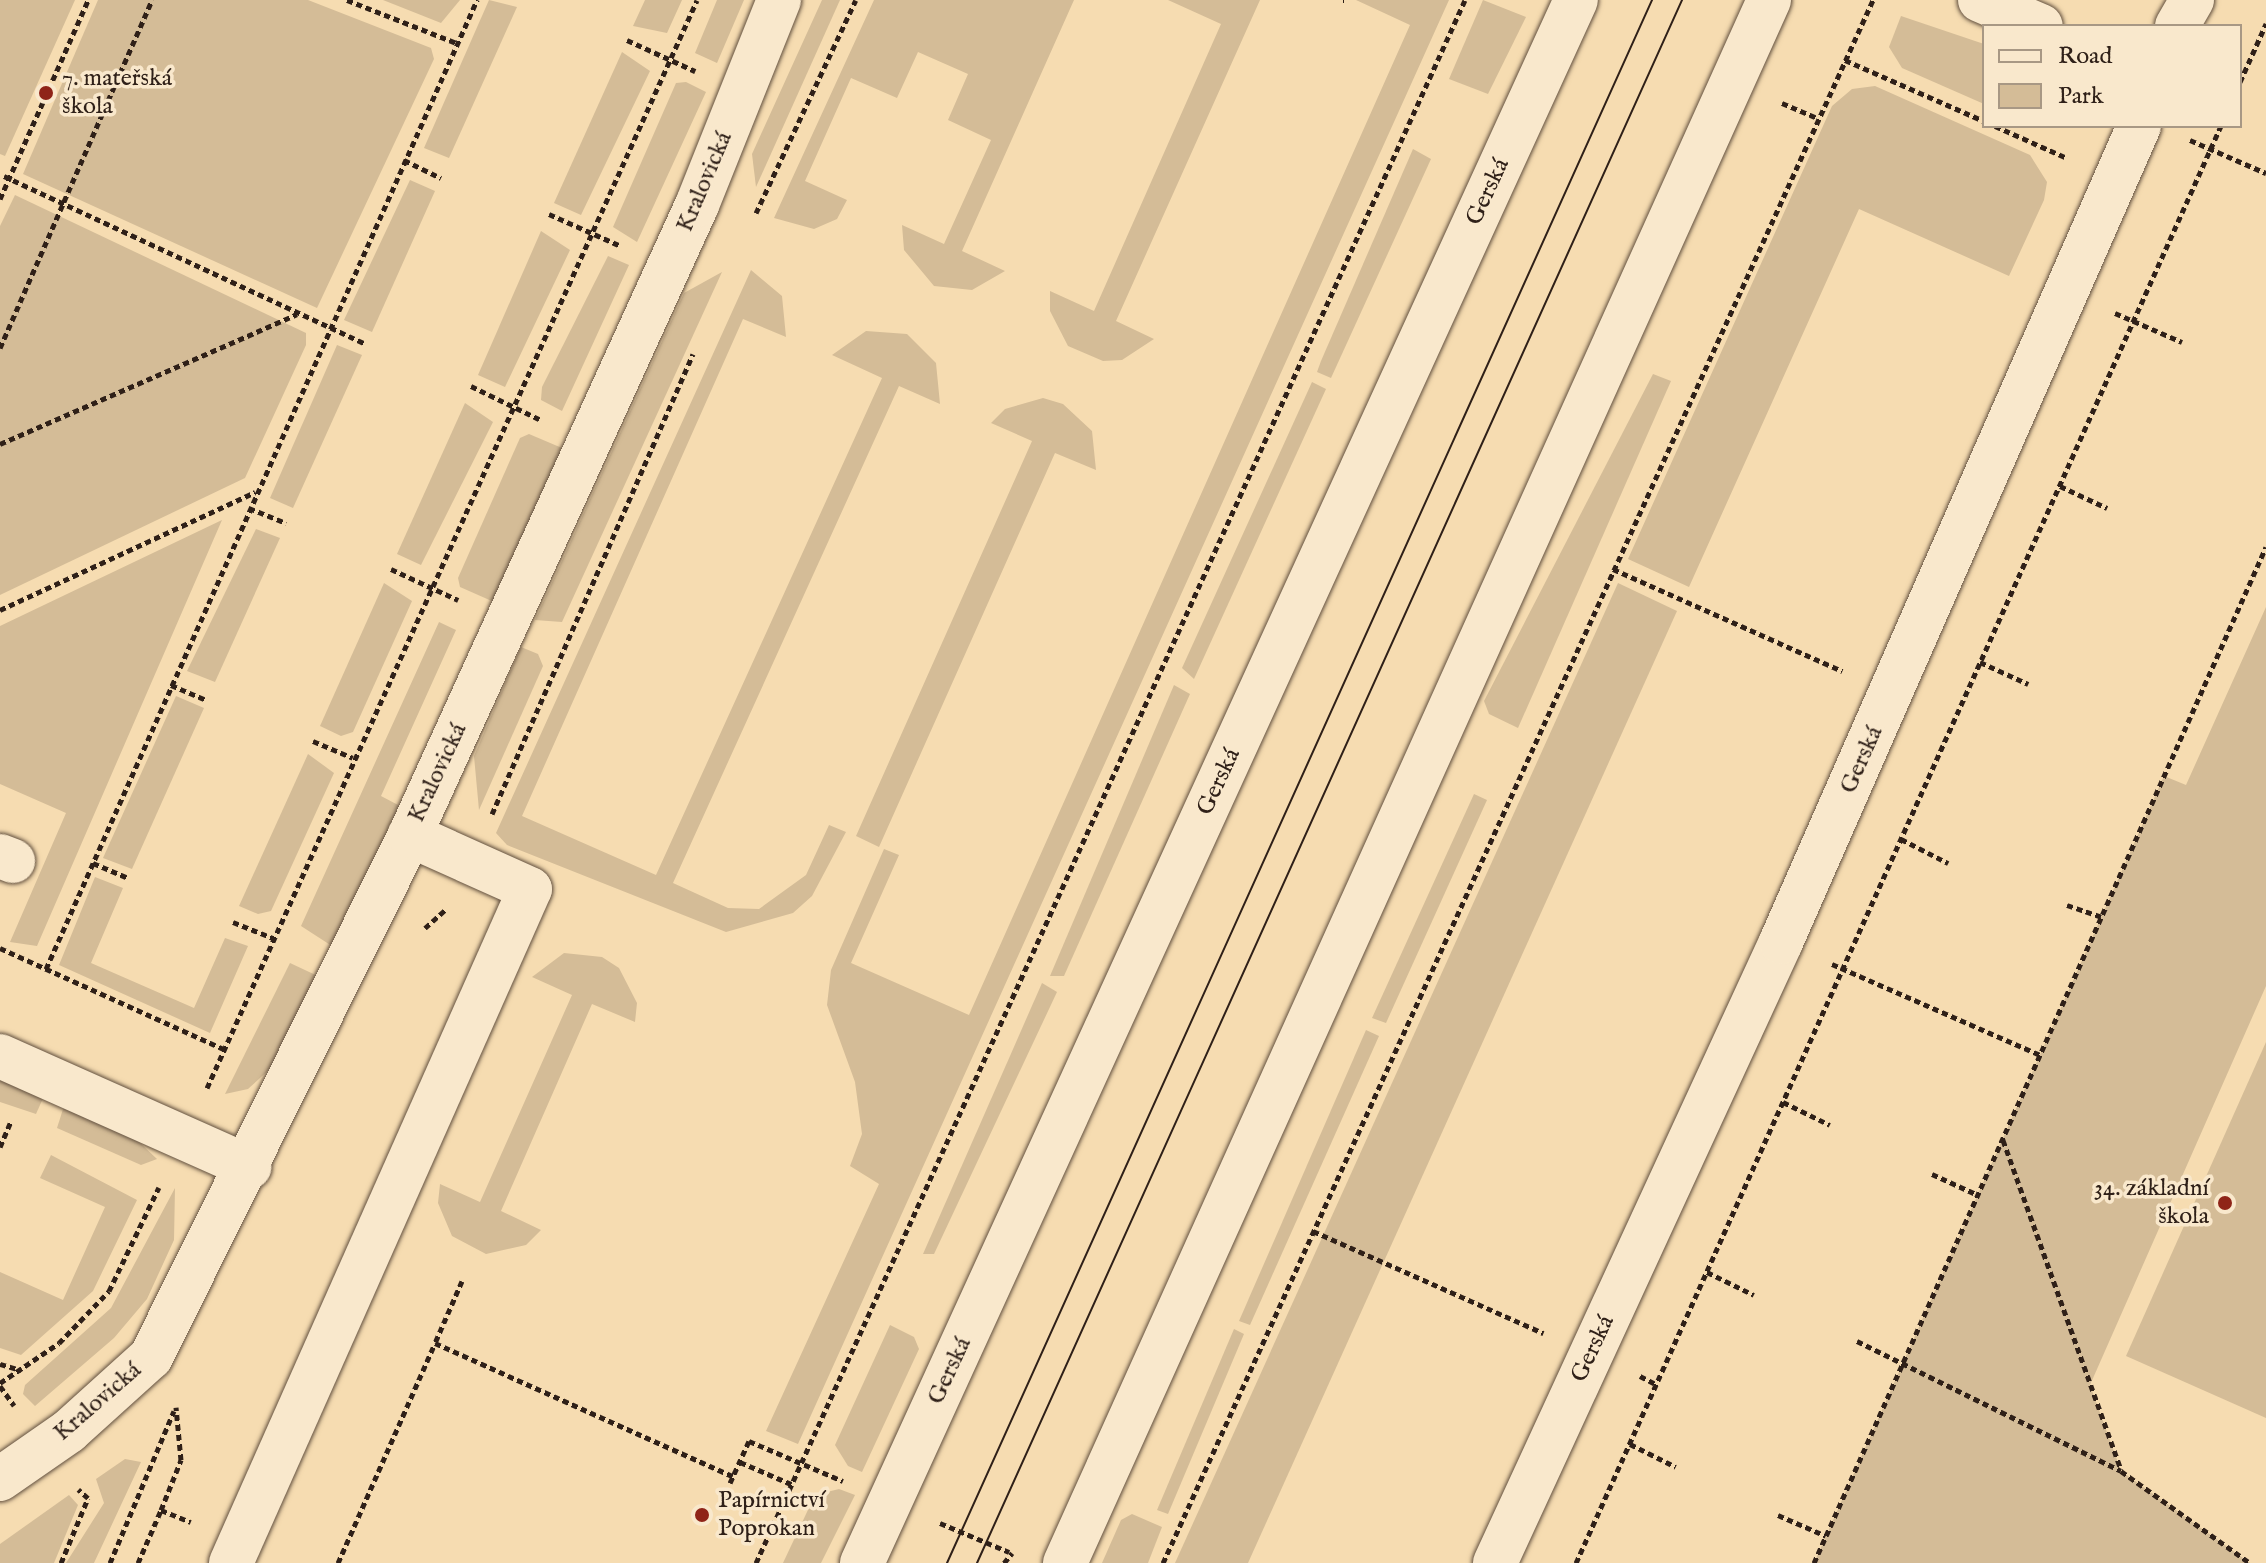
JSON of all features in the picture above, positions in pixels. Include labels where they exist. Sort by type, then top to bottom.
[{"type":"street","name":"Kralovická","points":[[0,1479],[69,1431],[151,1357],[249,1167],[410,835],[697,205],[779,0]]},
{"type":"street","name":"Gerská","points":[[862,1563],[1576,0]]},
{"type":"street","points":[[1065,1563],[1769,0]]},
{"type":"street","points":[[1980,0],[2036,24]]},
{"type":"street","points":[[2178,24],[2192,0]]},
{"type":"street","name":"Gerská","points":[[1495,1563],[1781,942],[2138,128]]},
{"type":"street","points":[[235,1553],[530,889],[410,835]]},
{"type":"street","points":[[0,1056],[249,1167]]},
{"type":"path","points":[[0,199],[7,177],[88,0]]},
{"type":"path","points":[[0,348],[152,0]]},
{"type":"path","points":[[347,0],[457,43]]},
{"type":"path","points":[[46,969],[477,0]]},
{"type":"path","points":[[0,1383],[59,1343],[109,1291],[184,1138],[697,0]]},
{"type":"path","points":[[756,1563],[1465,0]]},
{"type":"path","points":[[1163,1563],[1873,0]]},
{"type":"path","points":[[2242,78],[2266,24]]},
{"type":"path","points":[[627,40],[671,60]]},
{"type":"path","points":[[1845,60],[1982,120]]},
{"type":"path","points":[[1777,101],[1818,118]]},
{"type":"path","points":[[2000,128],[2066,157]]},
{"type":"path","points":[[1576,1563],[2220,128]]},
{"type":"path","points":[[2183,137],[2266,173]]},
{"type":"path","points":[[404,160],[441,178]]},
{"type":"path","points":[[7,177],[366,344]]},
{"type":"path","points":[[549,214],[593,234]]},
{"type":"path","points":[[0,444],[298,313]]},
{"type":"path","points":[[471,386],[513,409]]},
{"type":"path","points":[[2060,486],[2107,508]]},
{"type":"path","points":[[0,610],[256,492]]},
{"type":"path","points":[[249,508],[286,523]]},
{"type":"path","points":[[1814,1563],[2266,547]]},
{"type":"path","points":[[391,569],[432,588]]},
{"type":"path","points":[[1613,569],[1954,722]]},
{"type":"path","points":[[1980,662],[2028,684]]},
{"type":"path","points":[[171,685],[207,700]]},
{"type":"path","points":[[313,741],[353,758]]},
{"type":"path","points":[[1901,839],[1948,863]]},
{"type":"path","points":[[93,863],[128,878]]},
{"type":"path","points":[[2067,905],[2101,917]]},
{"type":"path","points":[[233,922],[273,938]]},
{"type":"path","points":[[1781,942],[2040,1055]]},
{"type":"path","points":[[0,948],[224,1049]]},
{"type":"path","points":[[1783,1102],[1830,1125]]},
{"type":"path","points":[[0,1147],[12,1120]]},
{"type":"path","points":[[2002,1139],[2121,1471]]},
{"type":"path","points":[[1932,1174],[1978,1195]]},
{"type":"path","points":[[1313,1231],[1656,1384]]},
{"type":"path","points":[[1707,1272],[1754,1295]]},
{"type":"path","points":[[338,1563],[462,1281]]},
{"type":"path","points":[[1857,1341],[2121,1471],[2250,1563]]},
{"type":"path","points":[[435,1343],[733,1476]]},
{"type":"path","points":[[0,1364],[21,1370]]},
{"type":"path","points":[[110,1563],[176,1406],[181,1460],[138,1563]]},
{"type":"path","points":[[730,1483],[749,1441],[781,1455]]},
{"type":"path","points":[[1630,1444],[1676,1467]]},
{"type":"path","points":[[740,1462],[791,1484]]},
{"type":"path","points":[[61,1563],[88,1498],[73,1483]]},
{"type":"path","points":[[161,1510],[235,1553]]},
{"type":"path","points":[[1778,1515],[1826,1536]]},
{"type":"green space","points":[[0,0],[75,0],[5,156],[0,154]]},
{"type":"green space","points":[[98,0],[308,0],[431,48],[434,59],[317,308],[23,174]]},
{"type":"green space","points":[[383,0],[460,0],[441,23]]},
{"type":"green space","points":[[489,0],[517,7],[449,158],[424,148]]},
{"type":"green space","points":[[645,0],[682,0],[667,33],[633,26]]},
{"type":"green space","points":[[717,0],[744,0],[717,63],[695,53]]},
{"type":"green space","points":[[822,0],[840,0],[756,187],[752,154]]},
{"type":"green space","points":[[874,0],[1074,0],[962,251],[1005,271],[972,290],[934,286],[904,250],[902,225],[944,244],[991,140],[948,120],[968,74],[918,52],[897,98],[851,78],[805,181],[847,200],[837,219],[814,229],[774,218]]},
{"type":"green space","points":[[1168,0],[1260,0],[1116,321],[1154,339],[1122,360],[1103,361],[1068,346],[1050,311],[1050,291],[1094,311],[1221,24]]},
{"type":"green space","points":[[1356,0],[1449,0],[798,1444],[766,1431],[879,1184],[850,1166],[862,1134],[855,1082],[827,1005],[831,970],[884,849],[899,855],[851,963],[969,1015],[1410,25]]},
{"type":"green space","points":[[1483,0],[1526,17],[1488,94],[1449,79]]},
{"type":"green space","points":[[1901,16],[1982,43],[1982,103],[1902,68],[1889,47]]},
{"type":"green space","points":[[622,52],[650,71],[581,215],[554,203]]},
{"type":"green space","points":[[686,82],[706,92],[637,242],[613,227],[676,83]]},
{"type":"green space","points":[[1875,86],[2030,155],[2047,182],[2044,200],[2009,276],[1859,209],[1689,587],[1628,559],[1832,106],[1852,89]]},
{"type":"green space","points":[[1413,149],[1431,159],[1331,378],[1317,372]]},
{"type":"green space","points":[[410,180],[435,191],[372,332],[344,320]]},
{"type":"green space","points":[[15,195],[306,333],[306,345],[245,478],[0,595],[0,226]]},
{"type":"green space","points":[[541,231],[570,250],[505,387],[478,375]]},
{"type":"green space","points":[[608,256],[629,265],[562,411],[541,400],[542,387]]},
{"type":"green space","points":[[751,270],[782,296],[786,337],[743,319],[522,816],[656,875],[882,378],[832,355],[866,331],[907,334],[936,363],[940,404],[899,386],[673,883],[728,908],[759,909],[806,875],[829,825],[846,832],[812,896],[793,913],[726,932],[507,845],[496,833]]},
{"type":"green space","points":[[722,272],[562,622],[535,620],[684,293]]},
{"type":"green space","points":[[337,345],[362,355],[293,508],[270,498]]},
{"type":"green space","points":[[1653,374],[1671,381],[1518,728],[1489,714],[1484,701]]},
{"type":"green space","points":[[1312,382],[1326,389],[1194,679],[1182,668]]},
{"type":"green space","points":[[1043,398],[1063,404],[1092,431],[1096,470],[1055,453],[879,847],[856,836],[1032,441],[991,423],[1005,409]]},
{"type":"green space","points":[[465,403],[493,422],[421,565],[397,554]]},
{"type":"green space","points":[[529,434],[562,448],[494,602],[460,587],[458,578],[520,438]]},
{"type":"green space","points":[[222,520],[37,946],[10,942],[66,813],[0,784],[0,626]]},
{"type":"green space","points":[[256,529],[280,538],[215,682],[187,671]]},
{"type":"green space","points":[[384,583],[412,601],[353,732],[341,736],[320,726]]},
{"type":"green space","points":[[1618,583],[1677,611],[1248,1563],[1175,1563]]},
{"type":"green space","points":[[2266,607],[2266,986],[2090,1385],[2121,1471],[2250,1563],[1814,1563],[2164,776],[2186,785]]},
{"type":"green space","points":[[439,622],[456,630],[381,796],[400,806],[335,948],[301,926]]},
{"type":"green space","points":[[521,647],[538,654],[543,666],[479,810],[474,756]]},
{"type":"green space","points":[[1174,685],[1190,694],[1064,976],[1050,976]]},
{"type":"green space","points":[[176,696],[204,708],[132,869],[103,858]]},
{"type":"green space","points":[[308,754],[334,773],[271,911],[258,914],[239,906]]},
{"type":"green space","points":[[1474,794],[1487,800],[1386,1023],[1372,1018]]},
{"type":"green space","points":[[95,877],[123,888],[91,963],[194,1008],[225,938],[248,946],[210,1033],[59,965]]},
{"type":"green space","points":[[564,953],[602,957],[619,968],[637,1003],[635,1022],[592,1004],[501,1211],[541,1230],[526,1245],[486,1254],[452,1236],[438,1203],[440,1184],[480,1202],[572,995],[532,977]]},
{"type":"green space","points":[[290,963],[322,978],[284,1056],[248,1089],[225,1094]]},
{"type":"green space","points":[[1042,983],[1057,992],[934,1254],[923,1254]]},
{"type":"green space","points":[[1366,1030],[1379,1036],[1250,1325],[1239,1321]]},
{"type":"green space","name":"34. základní škola","points":[[2266,1042],[2266,1418],[2126,1356]]},
{"type":"green space","points":[[0,1075],[44,1096],[36,1114],[0,1102]]},
{"type":"green space","points":[[64,1106],[138,1141],[157,1159],[141,1165],[57,1128]]},
{"type":"green space","points":[[51,1155],[137,1200],[93,1291],[21,1355],[0,1348],[0,1272],[63,1300],[105,1207],[40,1178]]},
{"type":"green space","points":[[175,1188],[174,1240],[147,1299],[114,1338],[35,1406],[23,1394],[25,1385],[111,1308]]},
{"type":"green space","points":[[890,1325],[914,1337],[919,1349],[862,1472],[848,1466],[835,1445]]},
{"type":"green space","points":[[1234,1329],[1244,1334],[1168,1514],[1157,1510]]},
{"type":"green space","points":[[125,1459],[141,1462],[94,1563],[66,1563],[104,1503],[96,1479]]},
{"type":"green space","points":[[839,1489],[855,1495],[821,1563],[783,1563],[815,1495]]},
{"type":"green space","points":[[69,1495],[78,1505],[54,1563],[0,1563],[0,1544]]},
{"type":"green space","points":[[1132,1514],[1162,1527],[1148,1563],[1102,1563],[1121,1520]]},
{"type":"tram line","points":[[947,1563],[1652,0]]},
{"type":"tram line","points":[[977,1563],[1682,0]]},
{"type":"place","name":"7. mateřská škola","points":[[46,93]]},
{"type":"place","name":"34. základní škola","points":[[2225,1203]]},
{"type":"place","name":"Papírnictví Poprokan","points":[[702,1515]]}]
